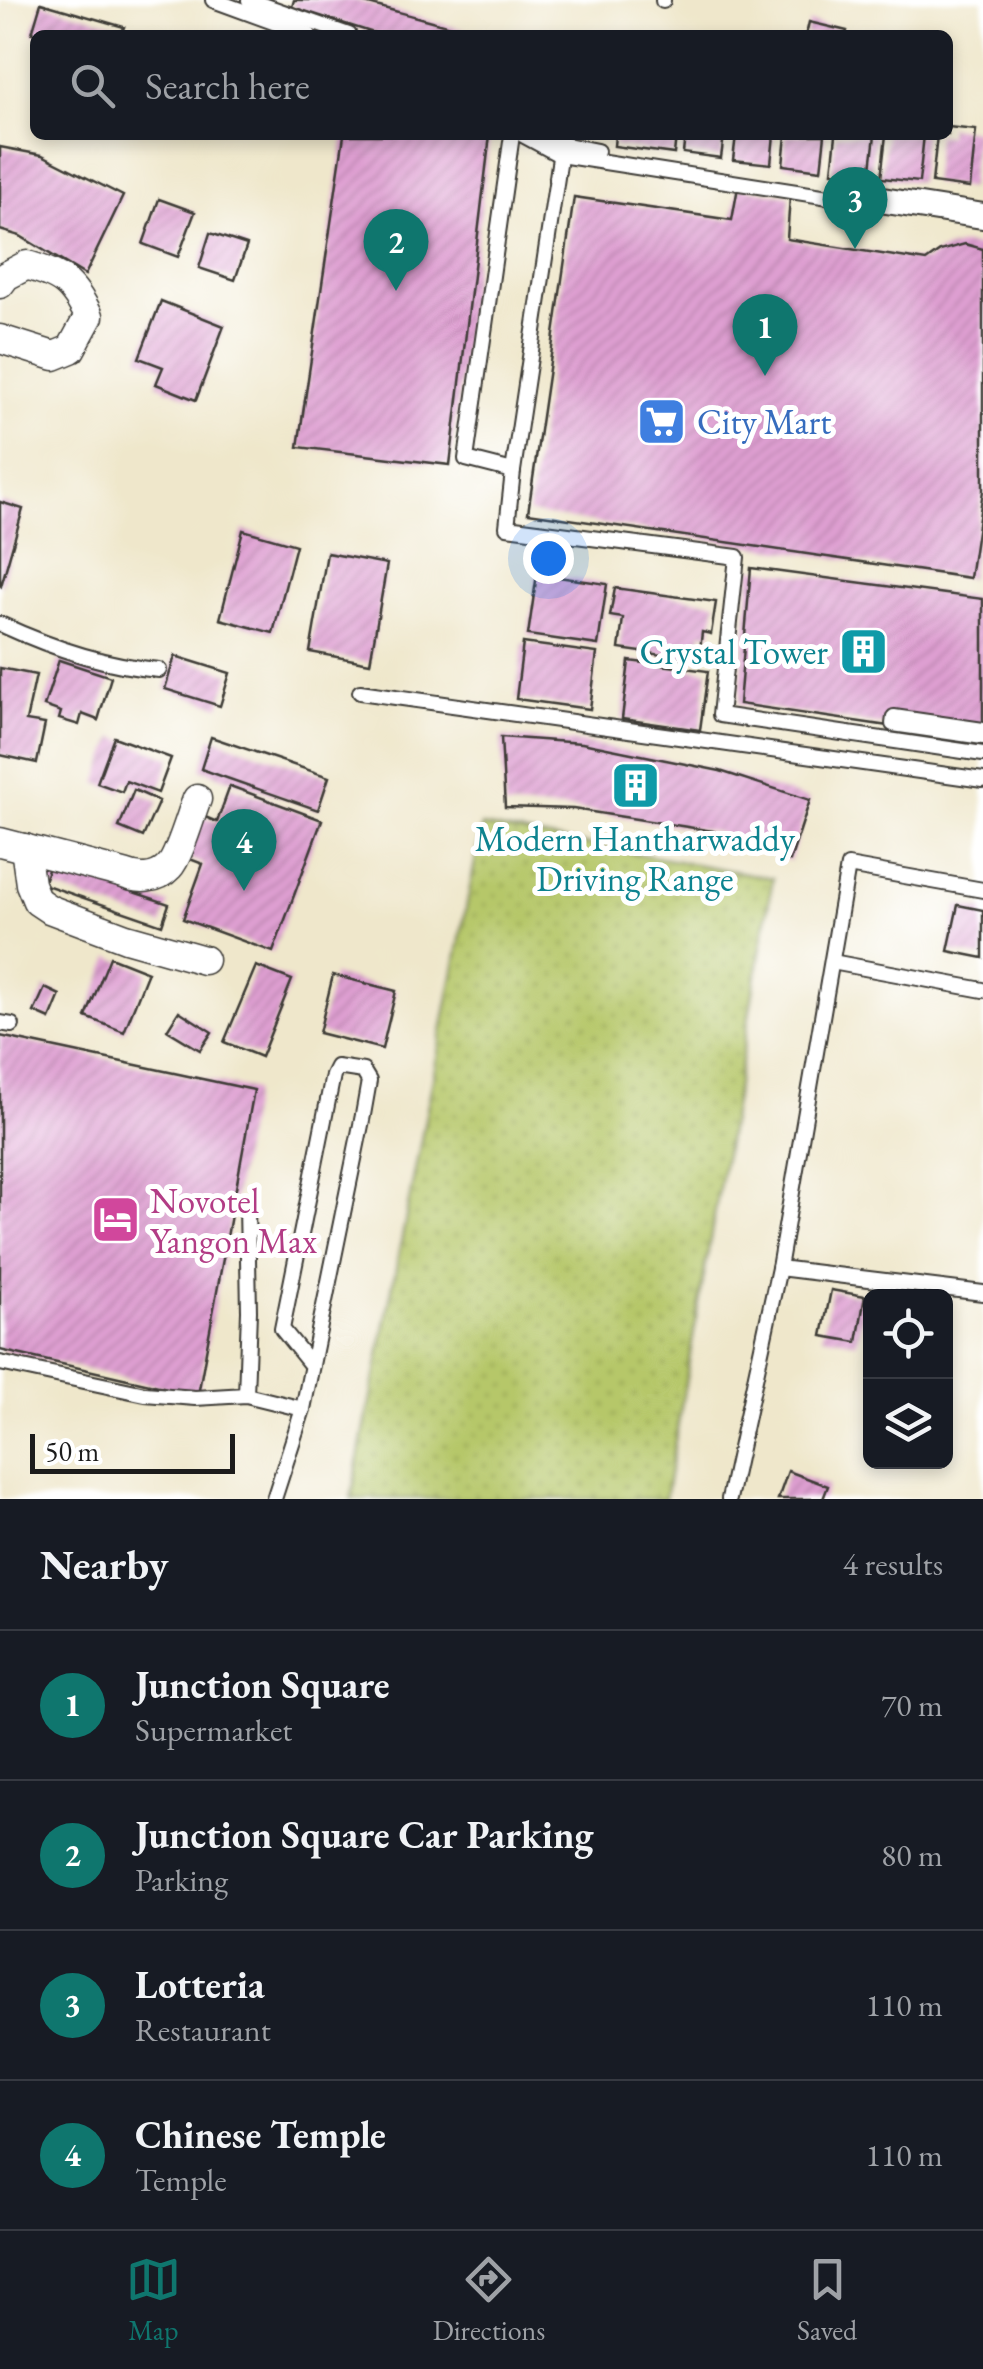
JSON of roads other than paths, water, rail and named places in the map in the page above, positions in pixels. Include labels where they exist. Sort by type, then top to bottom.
[{"type":"street","points":[[0,284],[6,276],[27,265],[55,274],[77,292],[88,316],[71,350],[54,356],[0,339]]},
{"type":"street","points":[[13,845],[137,879],[154,876],[169,867],[197,799]]},
{"type":"street","points":[[13,845],[37,901],[49,909],[126,938],[204,960]]},
{"type":"lane","points":[[213,0],[295,30]]},
{"type":"lane","points":[[249,0],[336,30]]},
{"type":"lane","points":[[511,140],[466,459],[513,471]]},
{"type":"lane","points":[[536,140],[560,149],[983,220]]},
{"type":"lane","points":[[550,140],[560,149],[983,211]]},
{"type":"lane","points":[[560,149],[508,527],[737,557],[720,715],[983,754]]},
{"type":"lane","points":[[0,624],[37,641],[128,668],[159,670]]},
{"type":"lane","points":[[360,692],[983,780]]},
{"type":"lane","points":[[894,717],[983,734],[894,724],[894,717]]},
{"type":"lane","points":[[729,1499],[779,1268],[848,866],[983,890]]},
{"type":"lane","points":[[832,962],[983,990]]},
{"type":"lane","points":[[274,1499],[303,1408],[312,1366],[370,1081],[363,1071],[342,1066],[333,1075],[282,1329],[312,1366]]},
{"type":"lane","points":[[246,1395],[248,1206]]},
{"type":"lane","points":[[779,1268],[983,1294]]},
{"type":"lane","points":[[0,1363],[145,1394],[195,1398],[246,1395],[303,1408]]},
{"type":"place","name":"Lotteria","points":[[855,249]]},
{"type":"place","name":"Junction Square Car Parking","points":[[396,291]]},
{"type":"place","name":"Junction Square","points":[[765,376]]},
{"type":"place","name":"City Mart","points":[[662,421]]},
{"type":"place","name":"Crystal Tower","points":[[863,651]]},
{"type":"place","name":"Modern Hantharwaddy Driving Range","points":[[635,786]]},
{"type":"place","name":"Chinese Temple","points":[[244,891]]},
{"type":"place","name":"Novotel Yangon Max","points":[[115,1220]]}]
